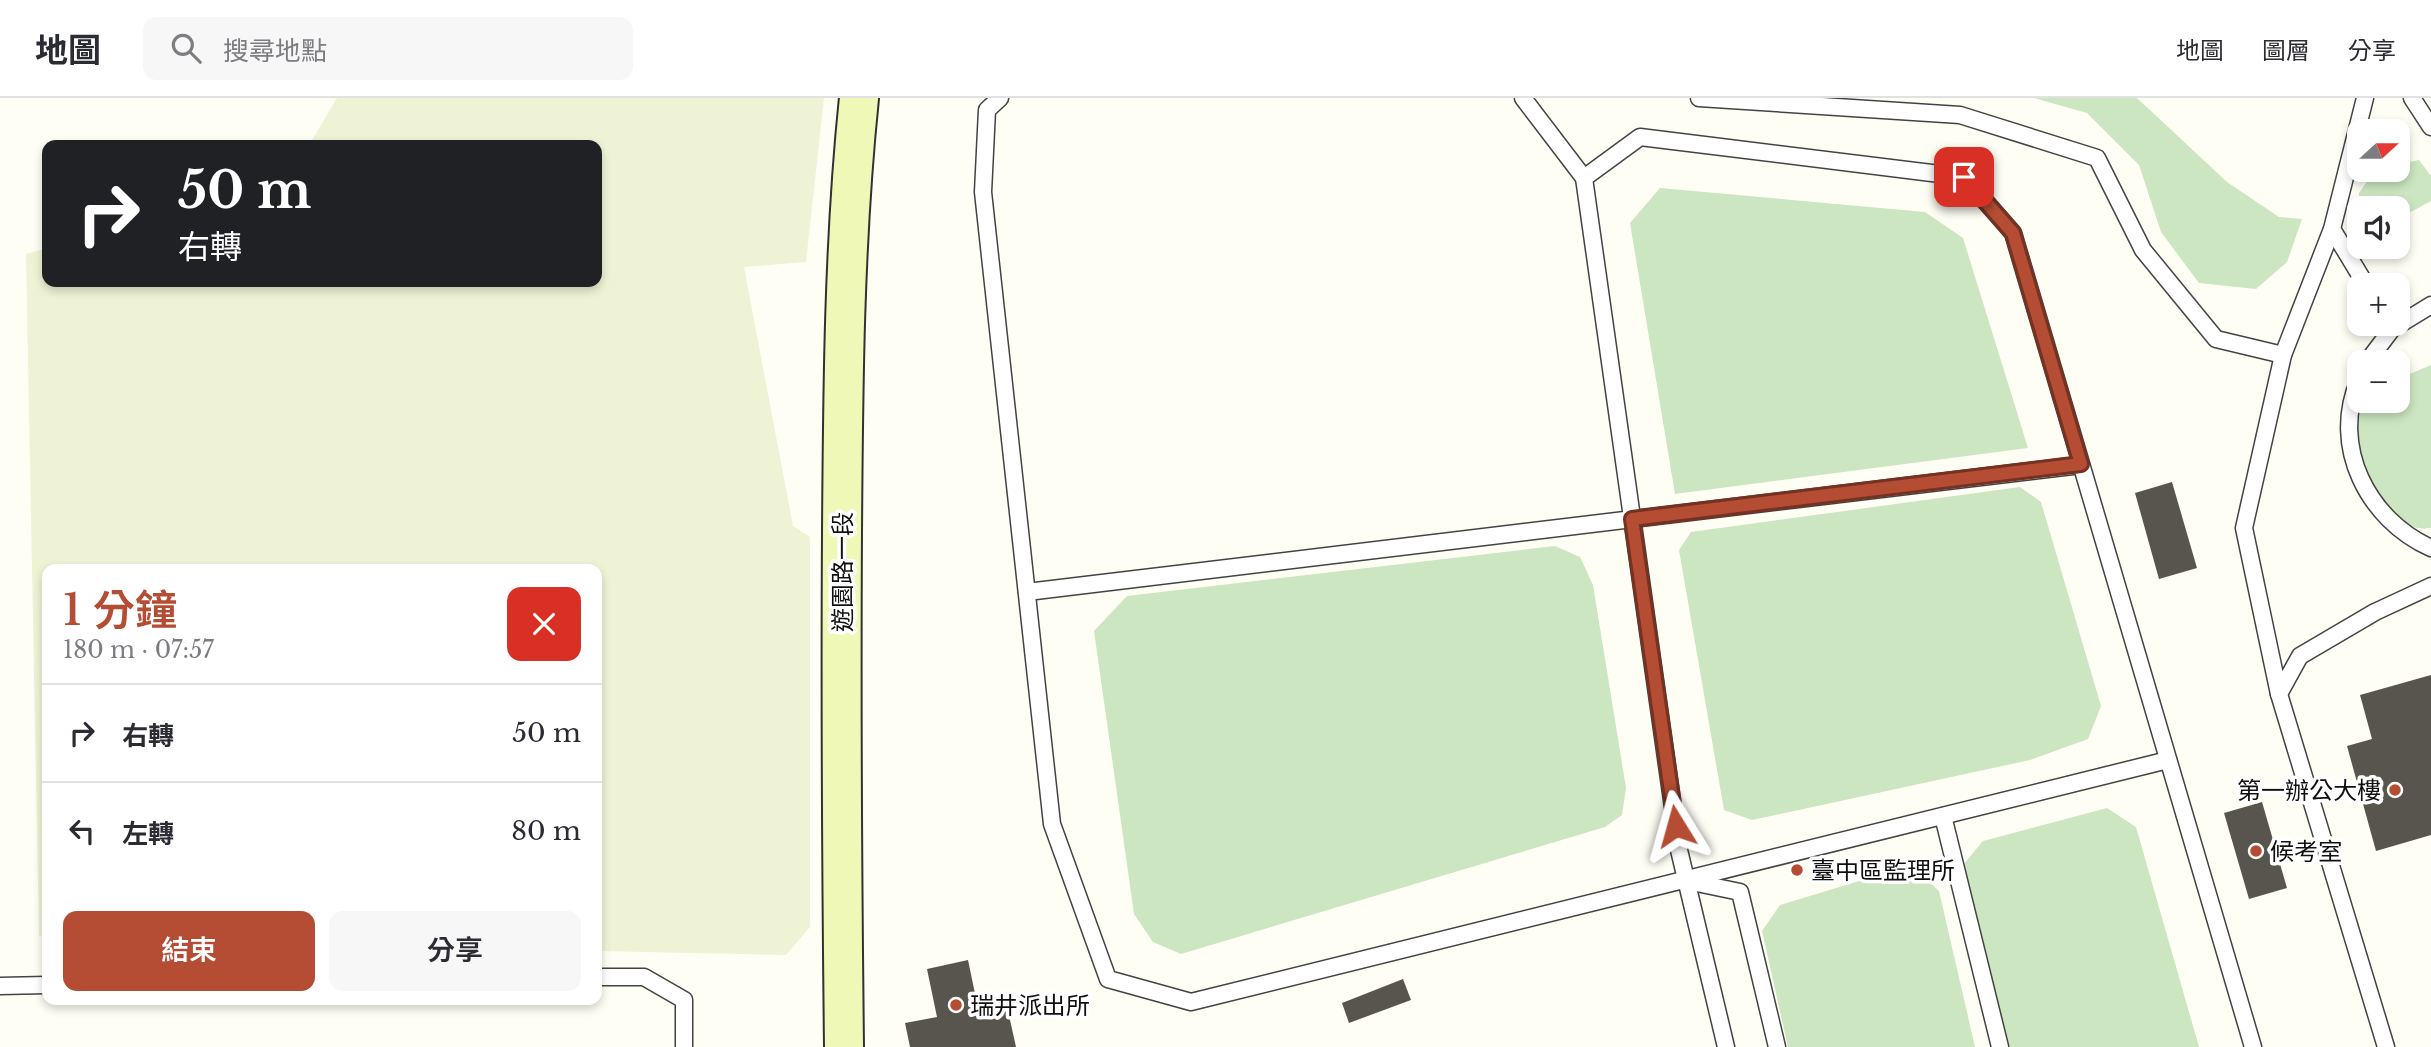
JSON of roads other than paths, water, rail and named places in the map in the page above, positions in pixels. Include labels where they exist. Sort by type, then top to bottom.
[{"type":"street","name":"遊園路一段","points":[[844,1047],[841,804],[844,357],[852,157],[859,98]]},
{"type":"lane","points":[[1000,98],[986,110],[983,192],[1052,824],[1108,979],[1191,1002],[2168,760]]},
{"type":"lane","points":[[1523,98],[1584,178],[1679,850],[1726,1047]]},
{"type":"lane","points":[[1699,98],[1961,115],[2097,158],[2143,250],[2216,338],[2283,355]]},
{"type":"lane","points":[[2365,98],[2332,229],[2283,355],[2244,528],[2279,694],[2386,1047]]},
{"type":"lane","points":[[2413,98],[2431,127]]},
{"type":"lane","points":[[1584,178],[1640,137],[1964,177],[2013,233],[2253,1047]]},
{"type":"lane","points":[[2332,229],[2359,273]]},
{"type":"lane","points":[[2410,316],[2431,305]]},
{"type":"lane","points":[[2351,413],[2349,435],[2358,475],[2379,511],[2409,538],[2431,548]]},
{"type":"lane","points":[[1027,592],[2081,464]]},
{"type":"lane","points":[[2279,694],[2300,656],[2375,612],[2431,586]]},
{"type":"lane","points":[[1943,816],[2000,1047]]},
{"type":"lane","points":[[1687,881],[1740,892],[1777,1047]]},
{"type":"lane","points":[[602,977],[644,977],[684,1000],[684,1047]]},
{"type":"lane","points":[[0,986],[42,985]]},
{"type":"place","name":"第一辦公大樓","points":[[2395,790]]},
{"type":"place","name":"候考室","points":[[2256,851]]},
{"type":"place","name":"臺中區監理所","points":[[1797,870]]},
{"type":"place","name":"瑞井派出所","points":[[956,1005]]}]
